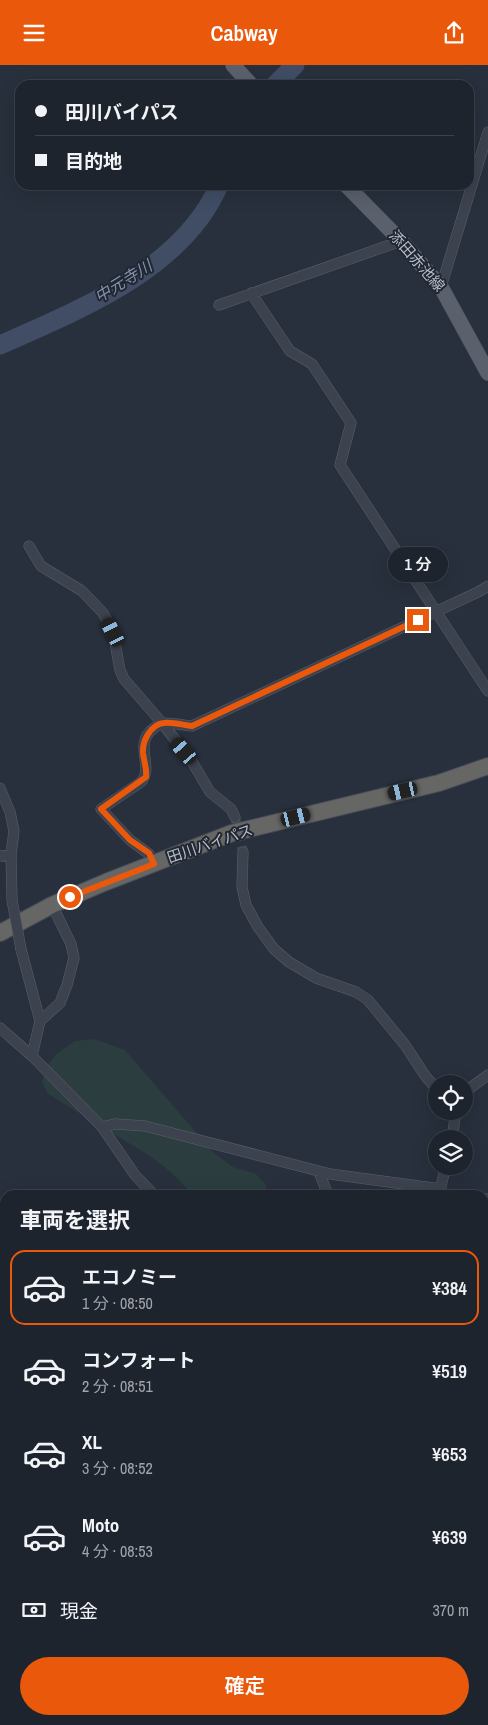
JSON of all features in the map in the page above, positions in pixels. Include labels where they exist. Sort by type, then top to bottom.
[{"type":"highway","name":"田川バイパス","points":[[0,933],[52,905],[232,833],[438,783],[488,766]]},
{"type":"main road","points":[[235,67],[247,80]]},
{"type":"main road","name":"添田赤池線","points":[[351,190],[401,241],[441,287],[488,373]]},
{"type":"street","points":[[474,179],[488,133]]},
{"type":"street","points":[[441,287],[471,190]]},
{"type":"street","points":[[219,305],[401,241]]},
{"type":"street","points":[[251,293],[290,351],[312,364],[351,423],[340,465],[488,691]]},
{"type":"street","points":[[29,546],[41,566],[82,591],[103,613],[113,632],[120,670],[124,679],[191,760],[210,792],[231,809],[235,817]]},
{"type":"street","points":[[154,864],[149,853],[130,840],[101,809],[146,777],[143,754],[144,745],[152,729],[162,723],[192,726],[488,586]]},
{"type":"street","points":[[0,787],[10,812],[14,831],[5,855],[12,900],[21,949],[40,1021],[32,1056]]},
{"type":"street","points":[[243,852],[242,887],[246,905],[258,927],[274,949],[289,963],[316,978],[356,992],[368,1000],[405,1045],[428,1079]]},
{"type":"street","points":[[40,1021],[60,1003],[74,958],[71,944],[52,905]]},
{"type":"street","points":[[0,1028],[32,1056],[102,1127],[135,1175],[149,1190]]},
{"type":"street","points":[[473,1086],[488,1075]]},
{"type":"street","points":[[102,1127],[116,1124],[145,1126],[330,1175],[427,1190]]},
{"type":"street","points":[[319,1171],[326,1190]]},
{"type":"street","points":[[440,1190],[444,1175]]},
{"type":"shaded area","points":[[95,1039],[125,1050],[214,1153],[233,1167],[256,1174],[266,1185],[266,1190],[188,1190],[172,1173],[150,1156],[48,1094],[42,1082],[45,1069],[56,1054],[75,1041]]},
{"type":"waterway","name":"中元寺川","points":[[280,80],[295,65]]},
{"type":"waterway","name":"中元寺川","points":[[0,345],[95,301],[155,263],[181,241],[202,215],[216,190]]},
{"type":"tunnel","points":[[235,817],[243,852]]},
{"type":"route","points":[[70,897],[154,864],[149,853],[130,840],[101,809],[146,777],[146,764],[143,754],[144,745],[152,729],[162,723],[192,726],[418,620]]}]
